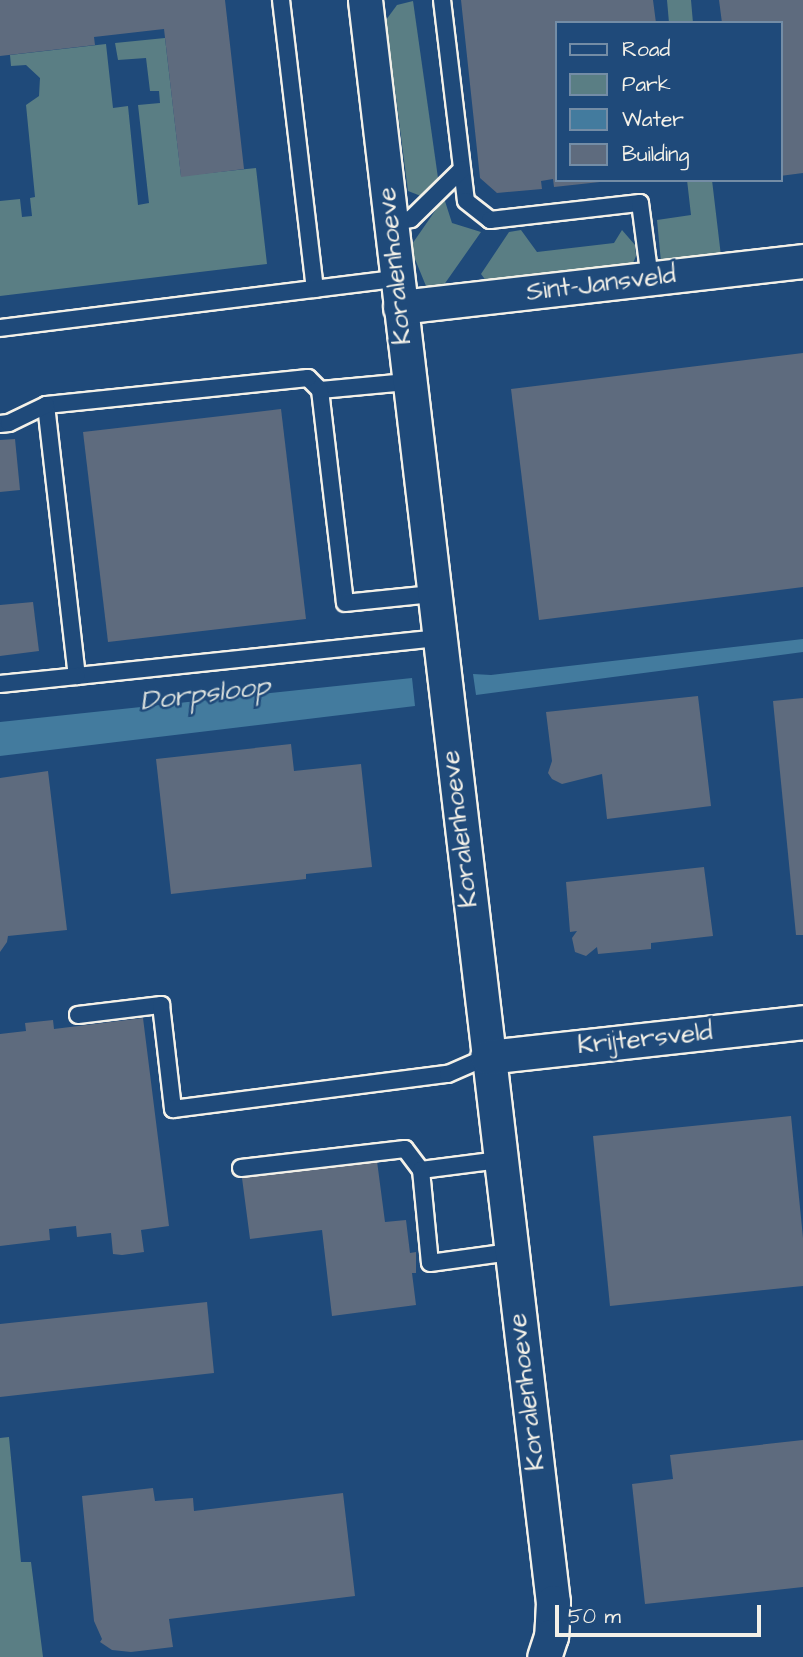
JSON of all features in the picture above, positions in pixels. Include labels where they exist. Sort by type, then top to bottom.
[{"type":"street","name":"Koralenhoeve","points":[[365,0],[407,382],[552,1602],[551,1636],[544,1657]]},
{"type":"street","name":"Sint-Jansveld","points":[[398,293],[650,279],[803,261]]},
{"type":"street","name":"Krijtersveld","points":[[487,1057],[803,1022]]},
{"type":"lane","points":[[281,0],[315,289]]},
{"type":"lane","points":[[442,0],[466,201],[490,220],[640,203],[650,279]]},
{"type":"lane","points":[[391,223],[411,219],[462,169]]},
{"type":"lane","points":[[0,328],[315,289],[398,293]]},
{"type":"lane","points":[[0,424],[9,423],[46,405],[308,378],[320,390],[345,603],[432,594]]},
{"type":"lane","points":[[320,390],[407,382]]},
{"type":"lane","points":[[46,405],[77,676]]},
{"type":"lane","points":[[0,684],[437,638]]},
{"type":"lane","points":[[78,1016],[161,1005],[173,1109],[448,1074],[487,1057]]},
{"type":"lane","points":[[241,1168],[405,1149],[421,1170],[430,1263],[510,1252]]},
{"type":"lane","points":[[421,1170],[499,1160]]},
{"type":"green space","points":[[667,0],[691,0],[693,21],[669,21]]},
{"type":"green space","points":[[413,1],[438,178],[421,196],[408,191],[386,20],[397,5]]},
{"type":"green space","points":[[165,38],[181,176],[256,168],[267,264],[0,296],[0,201],[20,199],[22,217],[32,216],[30,198],[35,197],[26,105],[39,96],[40,78],[26,65],[11,66],[10,55],[106,44],[113,108],[128,106],[138,205],[149,203],[138,105],[160,103],[159,91],[150,91],[146,58],[118,60],[115,43]]},
{"type":"green space","points":[[687,182],[712,182],[721,256],[661,262],[657,220],[691,215]]},
{"type":"green space","points":[[444,198],[452,223],[481,232],[441,289],[426,286],[410,247]]},
{"type":"green space","points":[[521,230],[537,252],[614,243],[622,230],[635,245],[636,256],[631,268],[490,286],[481,274],[509,232]]},
{"type":"green space","points":[[9,1437],[21,1562],[31,1562],[43,1657],[0,1657],[0,1438]]},
{"type":"water","points":[[803,639],[803,652],[476,695],[473,674],[491,675]]},
{"type":"water","points":[[412,678],[415,706],[0,756],[0,722]]},
{"type":"building","points":[[0,0],[225,0],[244,169],[181,177],[164,29],[94,37],[95,45],[0,56]]},
{"type":"building","points":[[461,0],[653,0],[656,21],[554,21],[554,182],[600,182],[554,187],[553,179],[541,181],[542,189],[497,193],[480,178]]},
{"type":"building","points":[[719,0],[803,0],[803,173],[782,176],[782,21],[722,21]]},
{"type":"building","points":[[803,353],[803,587],[539,620],[511,389]]},
{"type":"building","points":[[281,409],[306,619],[108,642],[83,432]]},
{"type":"building","points":[[15,439],[20,490],[0,492],[0,440]]},
{"type":"building","points":[[33,602],[39,651],[0,656],[0,605]]},
{"type":"building","points":[[698,696],[711,806],[607,819],[602,774],[562,784],[552,779],[548,773],[552,761],[546,712]]},
{"type":"building","points":[[803,698],[803,935],[796,935],[773,701]]},
{"type":"building","points":[[291,744],[294,771],[361,764],[372,867],[306,874],[306,879],[171,894],[156,759]]},
{"type":"building","points":[[48,771],[67,930],[8,936],[0,952],[0,778]]},
{"type":"building","points":[[704,867],[713,936],[651,943],[651,949],[598,954],[597,947],[586,956],[575,952],[572,938],[577,931],[570,932],[566,882]]},
{"type":"building","points":[[143,1018],[169,1226],[141,1230],[144,1252],[122,1255],[113,1254],[111,1233],[77,1237],[76,1226],[49,1229],[50,1240],[0,1246],[0,1034],[26,1031],[25,1023],[53,1020],[54,1029]]},
{"type":"building","points":[[791,1116],[803,1238],[803,1286],[610,1306],[593,1136]]},
{"type":"building","points":[[377,1161],[385,1222],[406,1220],[410,1253],[416,1252],[416,1273],[412,1273],[416,1305],[332,1316],[322,1230],[250,1239],[242,1178]]},
{"type":"building","points":[[207,1302],[214,1373],[0,1397],[0,1324]]},
{"type":"building","points":[[803,1440],[803,1587],[645,1604],[632,1484],[673,1479],[670,1455]]},
{"type":"building","points":[[153,1488],[155,1501],[193,1498],[194,1511],[343,1493],[355,1596],[169,1619],[173,1647],[131,1652],[112,1650],[100,1642],[102,1639],[94,1621],[82,1496]]},
{"type":"water label","name":"Dorpsloop","points":[[205,694]]}]
